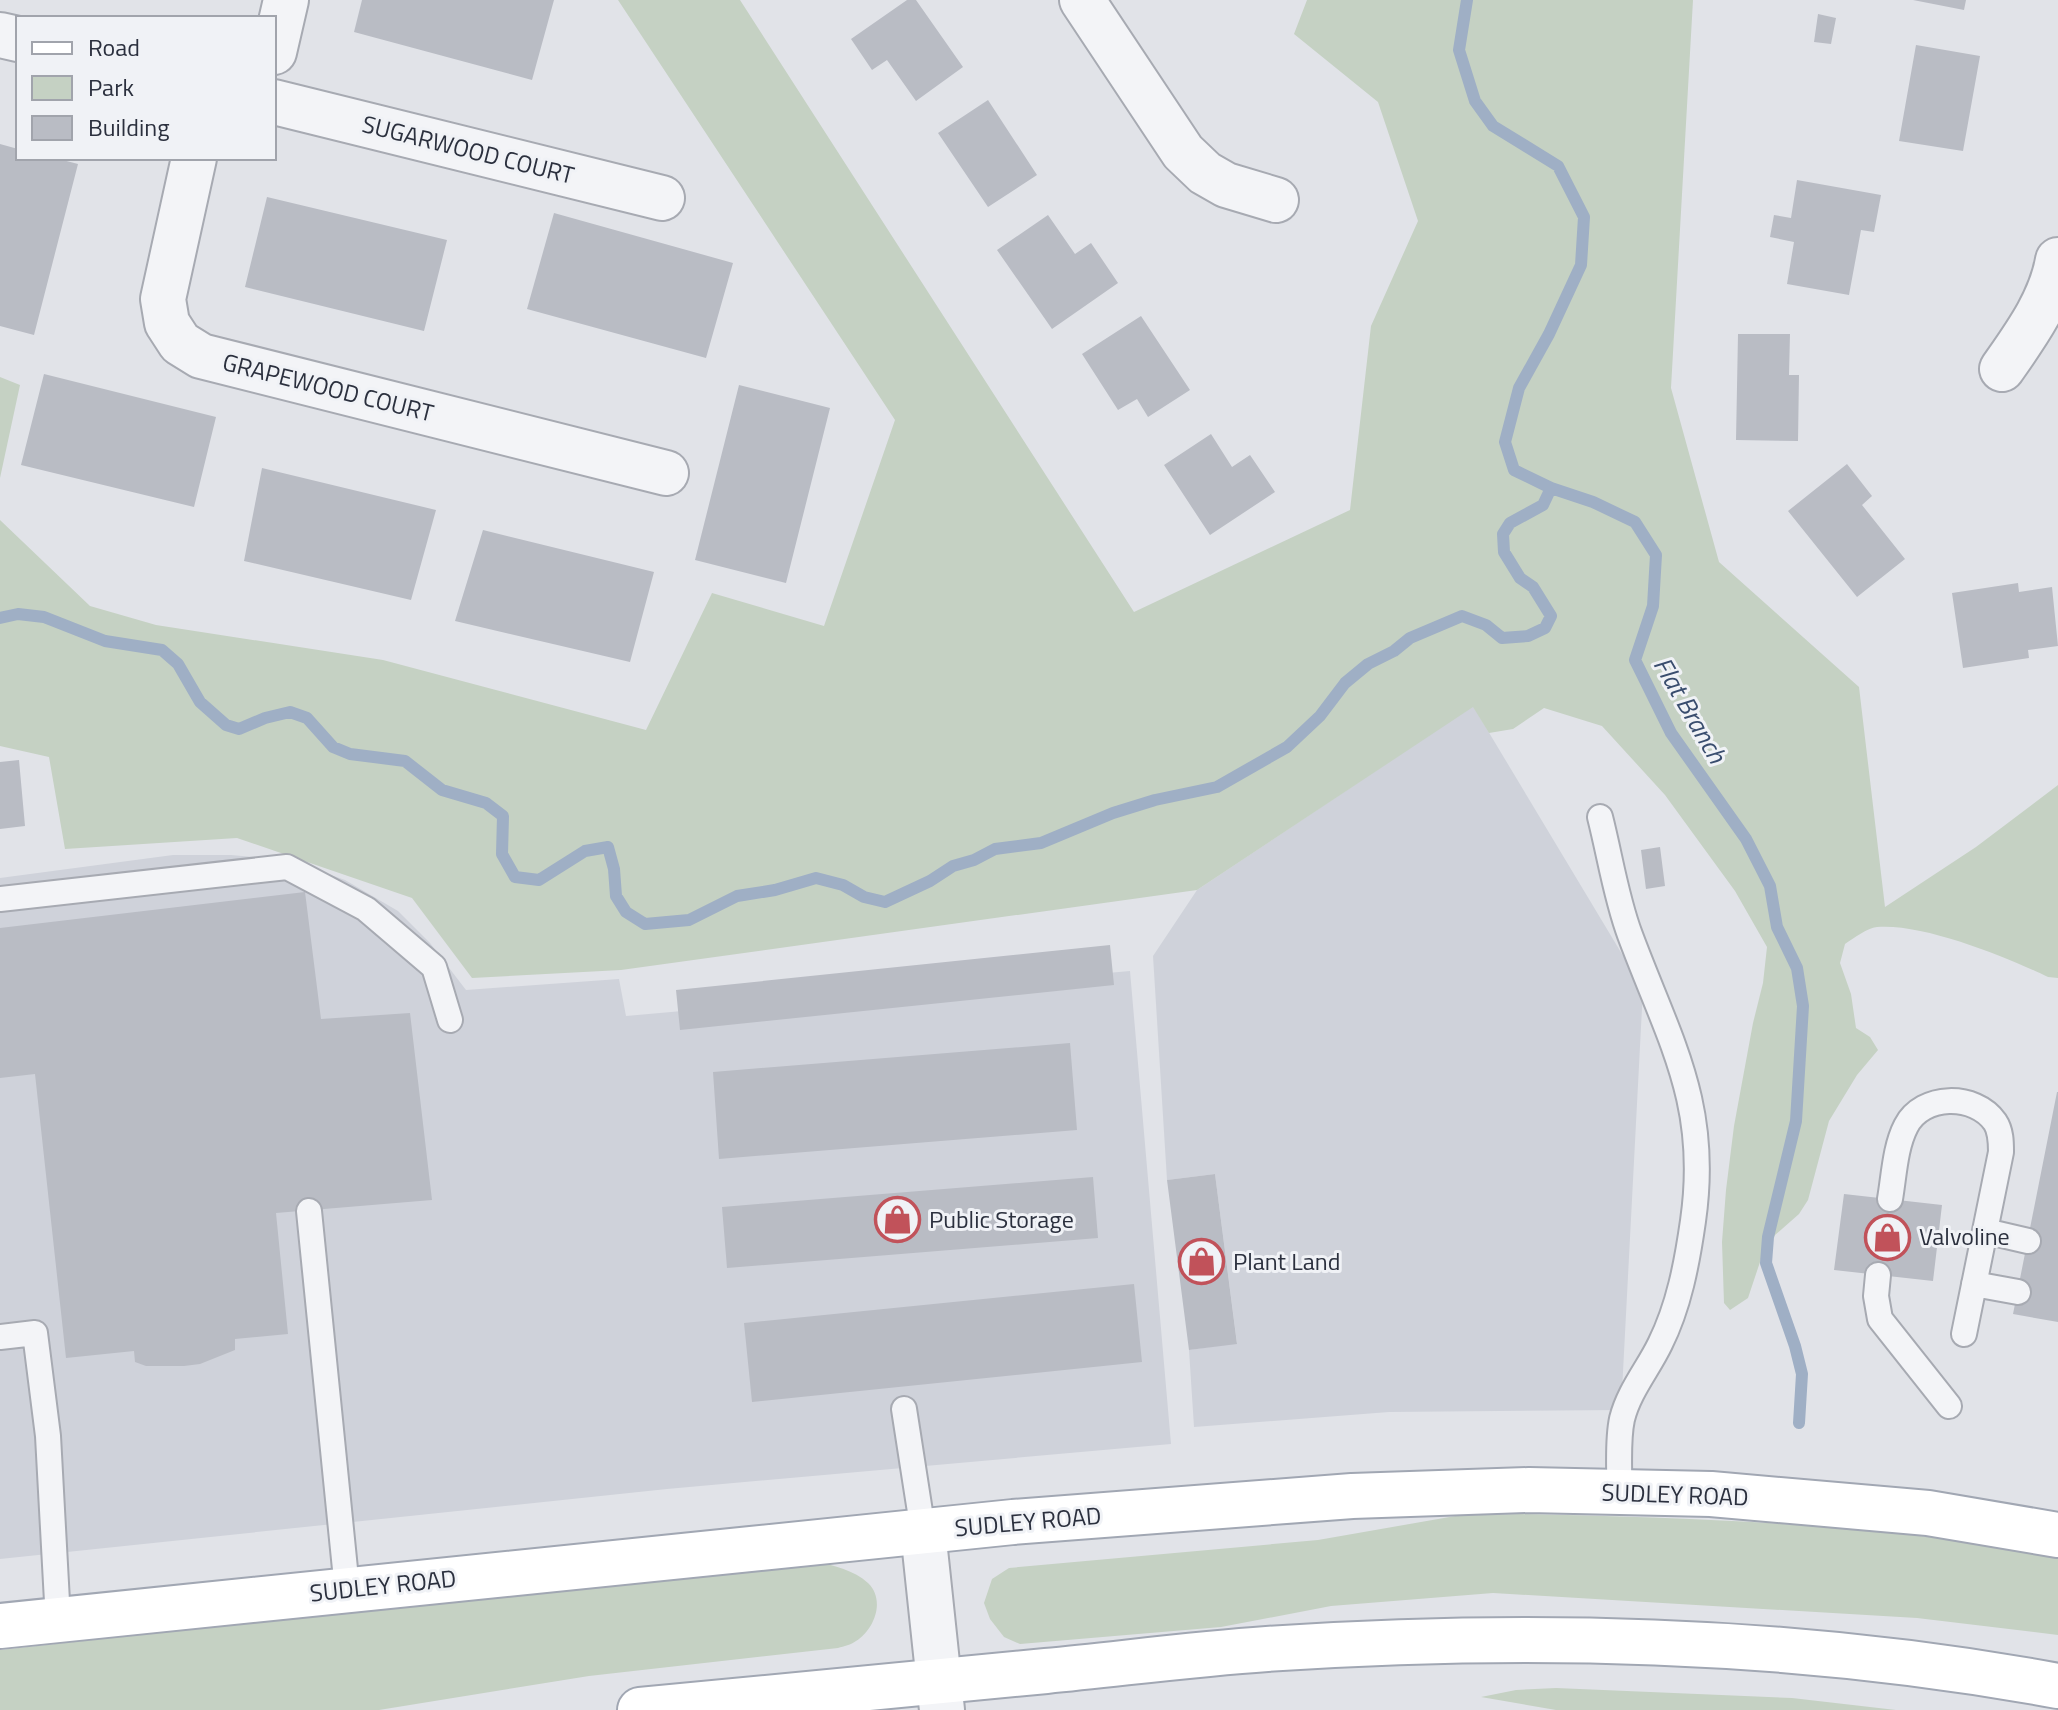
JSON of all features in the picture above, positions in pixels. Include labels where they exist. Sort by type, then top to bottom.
[{"type":"main road","name":"SUDLEY ROAD","points":[[0,1626],[1013,1522],[1352,1496],[1529,1490],[1711,1494],[1928,1513],[2058,1535]]},
{"type":"main road","points":[[640,1710],[941,1696],[1265,1649],[1434,1641],[1633,1642],[1831,1653],[1985,1672],[2058,1686]]},
{"type":"street","points":[[276,43],[286,0]]},
{"type":"street","points":[[1082,0],[1183,152],[1205,173],[1226,185],[1276,200]]},
{"type":"street","name":"SUGARWOOD COURT","points":[[276,102],[662,198]]},
{"type":"street","name":"GRAPEWOOD COURT","points":[[194,160],[163,299],[167,323],[180,343],[201,356],[666,473]]},
{"type":"street","points":[[2002,369],[2034,323],[2056,273],[2058,260]]},
{"type":"street","points":[[923,1531],[941,1696]]},
{"type":"lane","points":[[1600,817],[1629,934],[1688,1085],[1697,1138],[1697,1184],[1686,1266],[1674,1311],[1660,1344],[1630,1397],[1622,1420],[1619,1492]]},
{"type":"lane","points":[[0,899],[287,867],[366,909],[434,967],[450,1020]]},
{"type":"lane","points":[[1890,1199],[1901,1141],[1906,1126],[1917,1112],[1929,1104],[1956,1100],[1977,1107],[1995,1121],[2001,1135],[2001,1152],[1964,1334]]},
{"type":"lane","points":[[309,1211],[347,1589]]},
{"type":"lane","points":[[1985,1231],[2028,1241]]},
{"type":"lane","points":[[1878,1275],[1876,1296],[1880,1319],[1949,1406]]},
{"type":"lane","points":[[1974,1284],[2018,1292]]},
{"type":"lane","points":[[0,1337],[35,1333],[48,1436],[58,1620]]},
{"type":"lane","points":[[904,1409],[923,1531]]},
{"type":"shaded area","points":[[1473,706],[1643,989],[1621,1410],[1389,1412],[1194,1427],[1189,1350],[1237,1343],[1215,1174],[1167,1180],[1153,956],[1197,890]]},
{"type":"shaded area","points":[[173,855],[231,855],[288,860],[345,880],[398,911],[430,943],[466,990],[619,979],[626,1016],[1130,971],[1171,1444],[667,1489],[0,1559],[0,878]]},
{"type":"green space","points":[[618,0],[740,0],[1134,612],[1350,510],[1371,326],[1418,221],[1378,102],[1294,34],[1307,0],[1693,0],[1671,388],[1719,562],[1859,687],[1885,907],[1976,847],[2058,785],[2058,978],[2048,977],[1964,943],[1917,930],[1877,927],[1845,944],[1840,963],[1851,994],[1856,1028],[1870,1037],[1878,1050],[1857,1075],[1829,1121],[1808,1200],[1799,1214],[1775,1235],[1761,1259],[1748,1298],[1730,1310],[1724,1303],[1722,1242],[1726,1190],[1734,1126],[1763,983],[1767,947],[1735,891],[1665,795],[1602,726],[1544,708],[1513,729],[1489,733],[1473,707],[1197,890],[621,970],[472,978],[412,898],[237,838],[65,849],[49,757],[0,746],[0,520],[90,606],[156,625],[383,660],[646,730],[712,593],[824,626],[895,420]]},
{"type":"green space","points":[[0,377],[20,385],[0,478]]},
{"type":"green space","points":[[1520,1514],[1790,1524],[1925,1536],[2058,1556],[2058,1635],[1917,1618],[1493,1593],[1331,1606],[1221,1627],[1020,1644],[1004,1637],[990,1619],[984,1603],[992,1579],[1009,1568],[1318,1540],[1461,1515]]},
{"type":"green space","points":[[816,1561],[856,1575],[868,1583],[876,1598],[876,1614],[868,1630],[854,1642],[838,1648],[589,1676],[379,1710],[0,1710],[0,1650]]},
{"type":"green space","points":[[1556,1688],[1792,1698],[1896,1710],[1556,1710],[1481,1697],[1516,1690]]},
{"type":"building","points":[[362,0],[554,0],[532,80],[354,32]]},
{"type":"building","points":[[907,0],[916,0],[963,67],[916,101],[887,60],[872,70],[851,39]]},
{"type":"building","points":[[1913,0],[1966,0],[1964,10]]},
{"type":"building","points":[[1818,14],[1836,18],[1831,44],[1814,42]]},
{"type":"building","points":[[1916,45],[1980,56],[1963,151],[1899,141]]},
{"type":"building","points":[[988,100],[1037,175],[988,207],[938,133]]},
{"type":"building","points":[[0,144],[16,148],[16,160],[63,160],[78,164],[34,335],[0,326]]},
{"type":"building","points":[[1797,180],[1881,195],[1874,232],[1861,230],[1849,295],[1787,284],[1794,242],[1770,237],[1774,215],[1791,218]]},
{"type":"building","points":[[267,197],[447,240],[424,331],[245,287]]},
{"type":"building","points":[[554,213],[733,263],[706,358],[527,309]]},
{"type":"building","points":[[1048,215],[1075,254],[1091,243],[1118,283],[1052,329],[997,250]]},
{"type":"building","points":[[1141,316],[1190,390],[1148,417],[1137,399],[1118,410],[1082,354]]},
{"type":"building","points":[[1738,334],[1790,334],[1789,375],[1799,375],[1798,441],[1736,440]]},
{"type":"building","points":[[44,374],[216,417],[194,507],[21,465]]},
{"type":"building","points":[[739,385],[830,408],[786,583],[695,560]]},
{"type":"building","points":[[1211,434],[1232,467],[1250,455],[1275,492],[1210,535],[1164,465]]},
{"type":"building","points":[[1847,464],[1872,496],[1862,505],[1905,559],[1857,597],[1788,511]]},
{"type":"building","points":[[262,468],[436,510],[411,600],[244,561]]},
{"type":"building","points":[[483,530],[654,572],[630,662],[455,621]]},
{"type":"building","points":[[2018,583],[2019,592],[2052,587],[2058,646],[2028,650],[2029,658],[1963,668],[1952,593]]},
{"type":"building","points":[[19,760],[25,826],[0,829],[0,762]]},
{"type":"building","points":[[1660,847],[1665,886],[1646,889],[1641,850]]},
{"type":"building","points":[[305,892],[321,1019],[410,1013],[432,1200],[276,1213],[288,1334],[235,1339],[235,1350],[200,1364],[184,1366],[146,1366],[135,1362],[134,1351],[66,1358],[35,1074],[0,1078],[0,928]]},
{"type":"building","points":[[1110,945],[1114,985],[680,1030],[676,990]]},
{"type":"building","points":[[1070,1043],[1077,1130],[719,1159],[713,1072]]},
{"type":"building","points":[[2058,1092],[2058,1322],[2013,1314]]},
{"type":"building","name":"Plant Land","points":[[1215,1174],[1237,1344],[1189,1350],[1167,1180]]},
{"type":"building","points":[[1093,1177],[1098,1238],[727,1268],[722,1207]]},
{"type":"building","name":"Valvoline","points":[[1844,1194],[1942,1205],[1933,1281],[1834,1270]]},
{"type":"building","points":[[1134,1284],[1142,1362],[752,1402],[744,1323]]},
{"type":"waterway","name":"Flat Branch","points":[[1467,0],[1459,50],[1475,101],[1493,126],[1558,166],[1584,217],[1581,265],[1549,334],[1519,388],[1505,442],[1514,470],[1635,522],[1656,555],[1653,606],[1635,660],[1671,733],[1746,839],[1770,886],[1777,927],[1797,968],[1803,1006],[1796,1121],[1768,1237],[1766,1263],[1802,1374],[1799,1423]]},
{"type":"waterway","points":[[0,618],[18,614],[44,617],[105,641],[162,650],[178,664],[200,702],[226,725],[239,729],[290,712],[307,718],[333,747],[350,754],[405,761],[442,790],[486,803],[503,816],[502,854],[515,877],[539,880],[585,851],[608,847],[616,896],[626,912],[645,924],[689,920],[737,896],[775,890],[816,878],[885,902],[930,881],[953,866],[995,849],[1041,843],[1113,813],[1155,800],[1217,787],[1287,747],[1320,716],[1345,683],[1368,664],[1394,651],[1410,638],[1462,616],[1486,625],[1502,638],[1528,636],[1545,628],[1551,616],[1533,587],[1520,578],[1504,552],[1503,534],[1510,523],[1543,505],[1551,488]]},
{"type":"place","name":"Public Storage","points":[[898,1220]]},
{"type":"place","name":"Valvoline","points":[[1888,1237]]},
{"type":"place","name":"Plant Land","points":[[1202,1262]]}]
